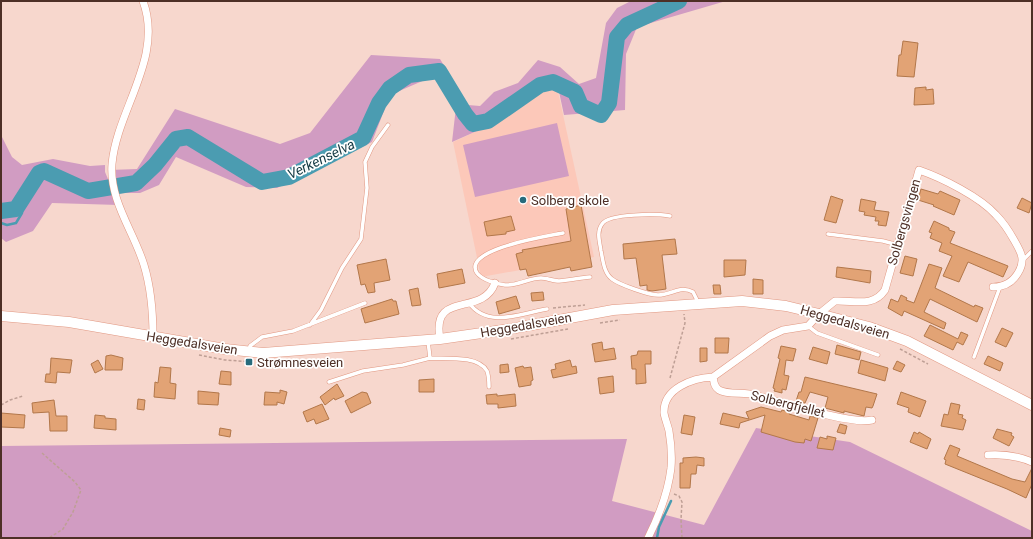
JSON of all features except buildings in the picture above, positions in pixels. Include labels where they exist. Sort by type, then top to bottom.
[{"type":"main road","name":"Heggedalsveien","points":[[1,316],[70,322],[249,352],[283,352],[440,339],[510,329],[613,310],[742,301],[786,306],[869,327],[907,340],[1032,405]]},
{"type":"street","points":[[143,1],[148,22],[148,50],[114,149],[112,173],[115,192],[144,266],[152,309],[153,337]]},
{"type":"street","name":"Solbergsvingen","points":[[819,314],[836,301],[865,303],[880,297],[884,290],[898,245],[919,170],[940,178],[995,213],[1010,233],[1024,260]]},
{"type":"street","points":[[997,287],[1015,279],[1024,260]]},
{"type":"street","points":[[440,339],[438,326],[442,314],[448,309],[469,303],[492,291],[495,283]]},
{"type":"street","points":[[648,538],[667,491],[671,467],[671,448],[664,413],[670,395],[688,382],[701,377],[713,377],[770,336],[783,330],[808,326],[819,314]]},
{"type":"street","name":"Solbergfjellet","points":[[713,377],[714,383],[718,389],[726,393],[750,394],[803,409],[849,419],[864,421],[872,420]]},
{"type":"street","points":[[988,455],[1004,454],[1032,462]]},
{"type":"lane","points":[[310,325],[321,310],[342,268],[361,239],[367,188],[365,162],[372,147],[388,125]]},
{"type":"lane","points":[[670,216],[658,214],[628,216],[605,220],[601,225],[598,234],[603,265],[612,279],[624,284],[658,295],[687,289],[693,292],[698,303]]},
{"type":"lane","points":[[563,233],[510,244],[482,256],[477,260],[475,265],[476,272],[481,277],[495,283],[506,285],[541,278],[558,281],[590,277]]},
{"type":"lane","points":[[828,234],[883,241],[898,245]]},
{"type":"lane","points":[[1024,260],[1032,251]]},
{"type":"lane","points":[[974,357],[997,287]]},
{"type":"lane","points":[[249,352],[250,346],[262,337],[293,331],[365,303]]},
{"type":"lane","points":[[469,303],[478,312],[491,318],[511,317],[547,308]]},
{"type":"lane","points":[[808,326],[817,333],[878,355]]},
{"type":"lane","points":[[428,340],[430,358]]},
{"type":"lane","points":[[330,382],[363,371],[402,366],[430,358],[466,360],[479,364],[488,374],[489,387]]},
{"type":"path","points":[[547,308],[592,304]]},
{"type":"path","points":[[670,378],[685,323],[684,314],[677,314]]},
{"type":"path","points":[[594,324],[623,319]]},
{"type":"path","points":[[508,340],[568,329]]},
{"type":"path","points":[[896,348],[931,365]]},
{"type":"path","points":[[196,354],[225,360],[257,363]]},
{"type":"path","points":[[1,405],[10,400],[23,396]]},
{"type":"path","points":[[42,453],[76,482],[80,490],[74,512],[63,529],[48,538]]},
{"type":"path","points":[[667,491],[679,496],[682,502],[682,538]]},
{"type":"shaded area","points":[[631,1],[726,1],[637,27],[626,54],[625,110],[564,115],[558,87],[538,83],[524,99],[495,123],[452,142],[456,107],[434,76],[390,95],[372,142],[277,188],[246,187],[176,157],[159,185],[140,193],[117,193],[109,170],[137,169],[175,109],[280,144],[310,133],[371,55],[440,59],[468,105],[480,106],[494,92],[518,83],[538,60],[560,67],[579,84],[596,78],[606,23],[617,8]]},
{"type":"shaded area","name":"Solberg skole","points":[[539,83],[557,87],[594,257],[481,277],[453,142],[495,123],[525,99]]},
{"type":"shaded area","points":[[557,123],[569,176],[475,197],[463,145]]},
{"type":"shaded area","points":[[1,135],[12,157],[22,165],[53,159],[90,166],[105,165],[105,172],[119,205],[52,203],[33,231],[6,242],[1,238]]},
{"type":"shaded area","points":[[756,428],[850,442],[1032,531],[1032,538],[1,538],[1,446],[627,439],[612,501],[704,525]]},
{"type":"waterway","name":"Verkenselva","points":[[1,211],[16,209],[39,173],[44,171],[88,191],[136,183],[155,165],[176,139],[188,137],[262,182],[289,177],[363,138],[379,103],[390,88],[409,75],[439,71],[465,114],[473,124],[488,121],[540,85],[553,82],[575,92],[581,106],[601,115],[609,103],[617,37],[627,25],[679,1]]},
{"type":"waterway","points":[[1,223],[7,225],[16,223],[22,213],[21,201]]},
{"type":"waterway","points":[[657,538],[659,527],[671,501]]},
{"type":"place","name":"Solberg skole","points":[[523,200]]},
{"type":"place","name":"Strømnesveien","points":[[249,362]]}]
